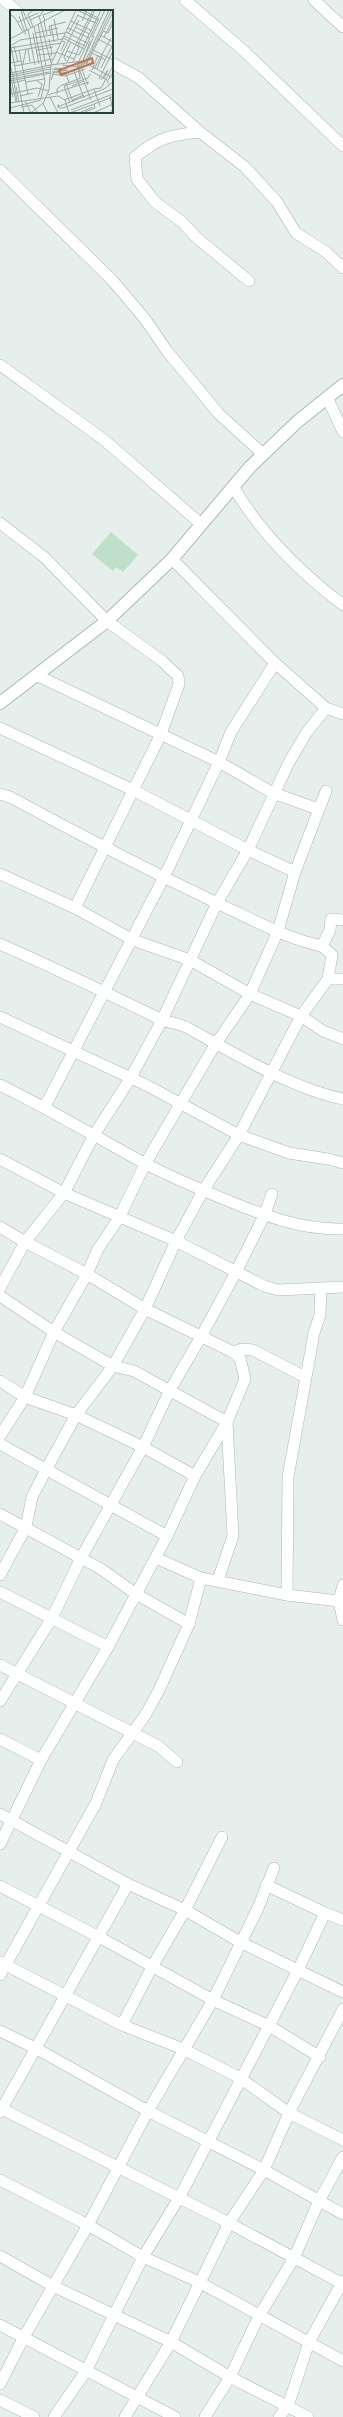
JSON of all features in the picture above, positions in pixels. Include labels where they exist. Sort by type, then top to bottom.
[{"type":"street","points":[[4,0],[16,10]]},
{"type":"street","points":[[185,0],[244,52],[343,146]]},
{"type":"street","points":[[314,0],[343,27]]},
{"type":"street","points":[[113,64],[139,78],[200,132],[245,167],[278,202],[296,233],[326,252],[343,268]]},
{"type":"street","points":[[200,132],[174,135],[152,143],[134,157],[137,179],[155,202],[182,222],[197,238],[249,281]]},
{"type":"street","points":[[0,170],[112,280],[145,319],[167,351],[219,414],[264,454]]},
{"type":"street","points":[[0,365],[103,439],[200,524]]},
{"type":"street","points":[[0,702],[107,622],[172,559],[200,524],[264,454],[297,422],[328,399],[343,385]]},
{"type":"street","points":[[328,399],[343,432]]},
{"type":"street","points":[[234,488],[250,514],[284,555],[315,584],[343,605]]},
{"type":"street","points":[[0,523],[44,557],[107,622],[162,661],[178,676],[179,684],[161,734],[75,908]]},
{"type":"street","points":[[172,559],[275,663],[326,708],[343,714]]},
{"type":"street","points":[[45,1106],[104,990],[133,940],[219,762],[230,732],[275,663]]},
{"type":"street","points":[[36,675],[106,710],[219,762],[273,793],[318,810]]},
{"type":"street","points":[[0,1288],[25,1242],[64,1193],[94,1135],[130,1079],[162,1020],[217,903],[248,850],[273,793],[298,746],[326,708]]},
{"type":"street","points":[[0,728],[134,790],[192,819],[248,850],[295,872]]},
{"type":"street","points":[[0,1436],[25,1397],[54,1332],[88,1274],[98,1249],[119,1218],[145,1164],[164,1134],[180,1102],[215,1045],[250,994],[278,931],[295,872],[326,791]]},
{"type":"street","points":[[0,794],[10,797],[105,849],[217,903],[303,942],[322,946],[332,955],[328,979],[301,1016],[273,1073],[239,1135],[203,1190],[176,1241],[145,1309],[113,1366],[76,1415],[47,1468],[32,1497],[26,1528],[0,1576]]},
{"type":"street","points":[[0,874],[75,908],[133,940],[190,960],[250,994],[301,1016],[323,1031],[343,1039]]},
{"type":"street","points":[[322,946],[330,930],[331,919],[343,920]]},
{"type":"street","points":[[0,944],[104,990],[162,1020],[184,1026],[215,1045],[273,1073],[322,1094],[343,1099]]},
{"type":"street","points":[[328,979],[343,979]]},
{"type":"street","points":[[0,1017],[74,1050],[130,1079],[180,1102],[239,1135],[289,1153],[328,1158],[343,1163]]},
{"type":"street","points":[[0,1085],[45,1106],[145,1164],[264,1216],[301,1225],[343,1229]]},
{"type":"street","points":[[0,1159],[64,1193],[119,1218],[176,1241],[264,1286],[278,1290],[343,1287]]},
{"type":"street","points":[[0,1702],[52,1618],[82,1558],[113,1505],[170,1390],[236,1272],[264,1216],[272,1194]]},
{"type":"street","points":[[0,1227],[25,1242],[88,1274],[145,1309],[202,1335],[233,1352],[240,1358],[246,1379],[227,1422],[195,1476],[156,1558],[76,1704],[41,1760],[13,1821],[0,1844]]},
{"type":"street","points":[[287,1595],[288,1477],[305,1377],[320,1315],[321,1289]]},
{"type":"street","points":[[0,1296],[54,1332],[113,1366],[134,1371],[227,1422]]},
{"type":"street","points":[[233,1352],[242,1349],[253,1350],[305,1377]]},
{"type":"street","points":[[0,1381],[25,1397],[76,1415],[143,1447],[195,1476]]},
{"type":"street","points":[[218,1580],[233,1536],[227,1422]]},
{"type":"street","points":[[0,1444],[47,1468],[167,1536]]},
{"type":"street","points":[[0,1514],[101,1569],[136,1594],[189,1624]]},
{"type":"street","points":[[156,1558],[201,1578],[218,1580],[287,1595],[339,1601]]},
{"type":"street","points":[[0,1975],[3,1963],[40,1907],[96,1803],[113,1760],[132,1735],[159,1690],[189,1624],[201,1578]]},
{"type":"street","points":[[343,1585],[339,1601],[343,1620]]},
{"type":"street","points":[[0,1592],[108,1647]]},
{"type":"street","points":[[0,1665],[132,1735],[158,1746],[177,1762]]},
{"type":"street","points":[[0,1739],[41,1760]]},
{"type":"street","points":[[0,1814],[128,1884],[186,1910],[240,1942],[343,1992]]},
{"type":"street","points":[[122,2025],[152,1967],[186,1910],[222,1837]]},
{"type":"street","points":[[0,2384],[24,2337],[88,2225],[148,2111],[213,2000],[240,1942],[258,1908],[274,1868]]},
{"type":"street","points":[[128,1884],[65,1995],[37,2049],[1,2110],[229,2223],[343,2283],[308,2342],[288,2406],[280,2417]]},
{"type":"street","points":[[0,1886],[99,1937],[213,2000],[269,2026],[320,2057]]},
{"type":"street","points":[[266,1886],[343,1920]]},
{"type":"street","points":[[54,2417],[86,2371],[143,2257],[179,2198],[209,2142],[240,2078],[298,1970],[325,1913]]},
{"type":"street","points":[[3,1963],[122,2025],[183,2049],[240,2078],[289,2113],[343,2140]]},
{"type":"street","points":[[126,2417],[137,2396],[171,2342],[229,2223],[264,2170],[289,2113],[320,2057],[343,2009]]},
{"type":"street","points":[[0,2031],[37,2049],[148,2111],[264,2170],[343,2214]]},
{"type":"street","points":[[205,2417],[230,2377],[259,2316],[294,2258],[319,2201],[343,2157]]},
{"type":"street","points":[[0,2180],[88,2225],[143,2257],[199,2282],[343,2361]]},
{"type":"street","points":[[0,2256],[53,2286],[171,2342],[230,2377],[308,2417]]},
{"type":"street","points":[[0,2325],[175,2417]]},
{"type":"street","points":[[0,2400],[34,2417]]},
{"type":"green space","points":[[111,532],[138,555],[123,572],[116,567],[113,571],[92,554]]}]
